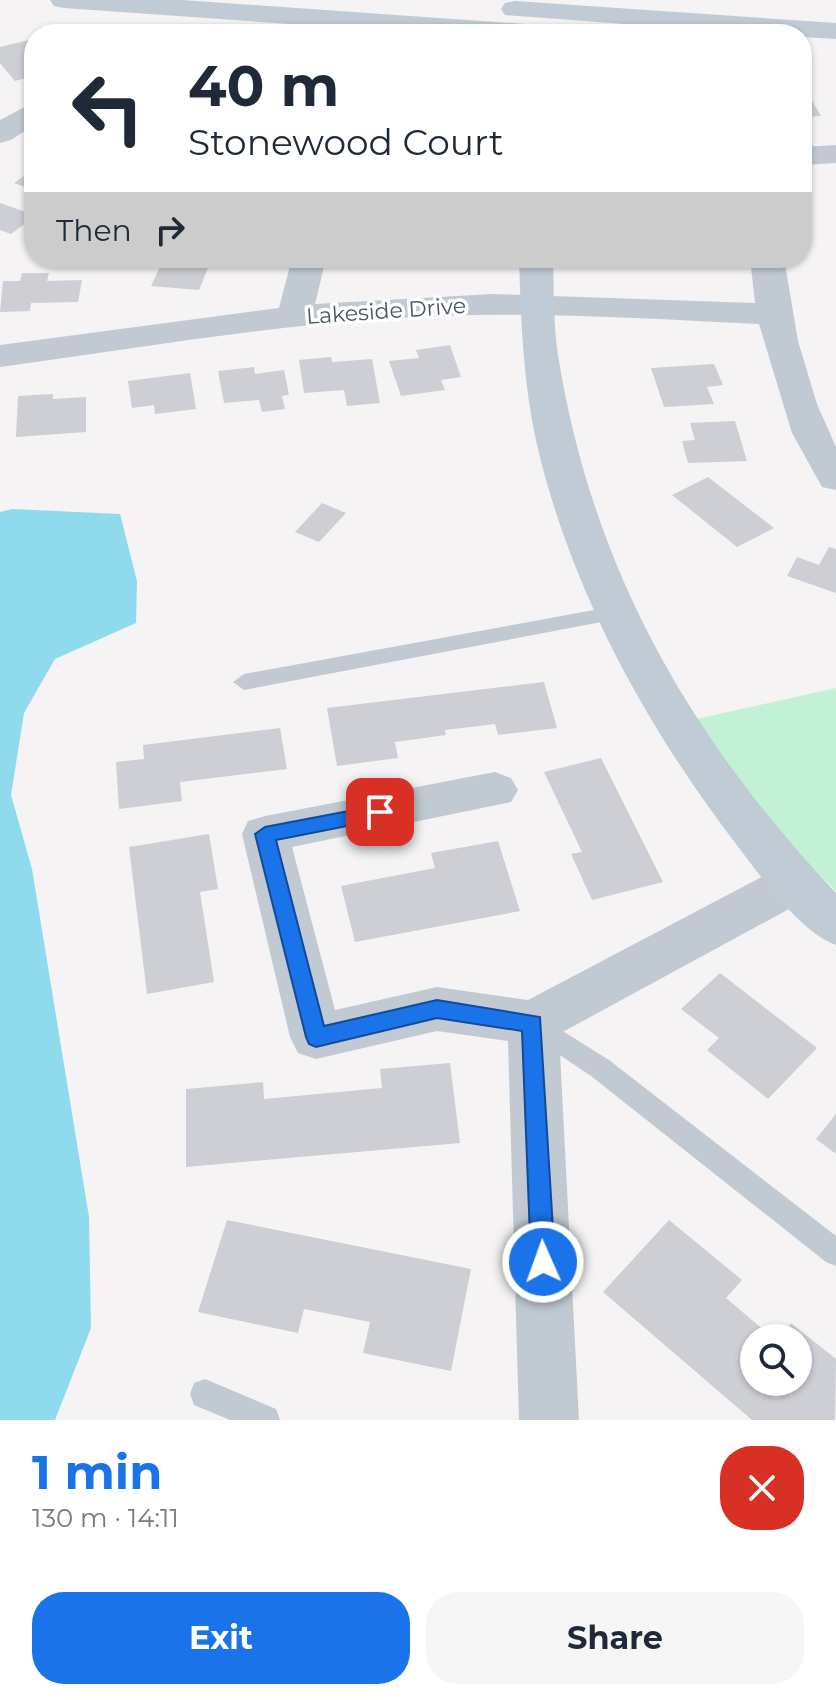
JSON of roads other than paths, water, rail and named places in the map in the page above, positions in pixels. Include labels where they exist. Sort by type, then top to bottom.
[{"type":"street","points":[[64,0],[409,24]]},
{"type":"street","points":[[380,0],[580,24]]},
{"type":"street","points":[[812,30],[836,31]]},
{"type":"street","points":[[812,52],[836,54]]},
{"type":"street","points":[[0,134],[24,118]]},
{"type":"street","points":[[812,155],[836,154]]},
{"type":"street","points":[[294,318],[306,268]]},
{"type":"street","points":[[536,268],[538,352],[561,465],[598,572],[616,613],[682,737],[724,800],[794,883],[836,925]]},
{"type":"street","points":[[768,268],[775,315],[805,413],[836,478]]},
{"type":"street","name":"Lakeside Drive","points":[[0,356],[294,318],[437,305],[535,304],[775,315]]},
{"type":"street","points":[[495,790],[265,834],[316,1037],[437,1009],[533,1023],[794,883]]},
{"type":"street","points":[[533,1023],[549,1420]]},
{"type":"lane","points":[[244,682],[616,613]]},
{"type":"lane","points":[[533,1023],[600,1068],[836,1253]]},
{"type":"lane","points":[[205,1394],[265,1420]]},
{"type":"water","points":[[12,509],[120,514],[137,581],[136,623],[55,659],[24,713],[11,795],[32,869],[89,1217],[91,1328],[55,1420],[0,1420],[0,512]]}]
